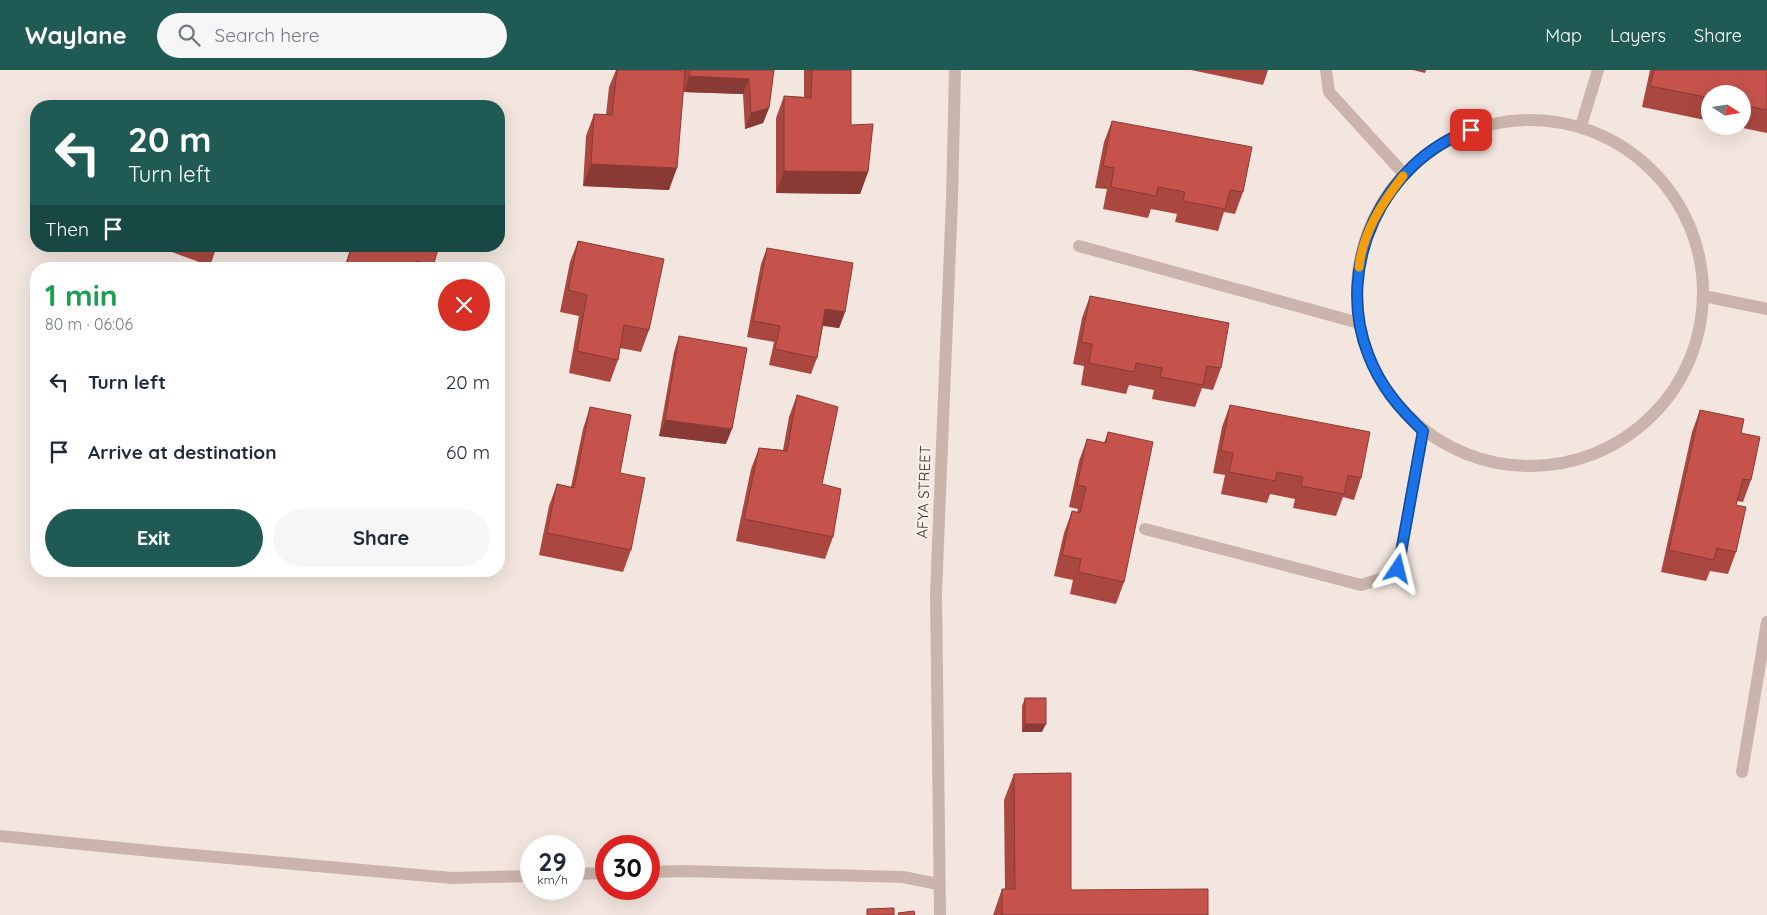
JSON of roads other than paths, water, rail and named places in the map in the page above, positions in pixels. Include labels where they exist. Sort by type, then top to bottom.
[{"type":"street","name":"AFYA STREET","points":[[940,915],[938,884],[936,593],[952,200],[955,70]]},
{"type":"street","points":[[1326,70],[1329,92],[1404,174]]},
{"type":"street","points":[[1581,126],[1598,70]]},
{"type":"street","points":[[1517,119],[1549,120],[1581,126],[1610,138],[1637,156],[1660,178],[1679,204],[1693,233],[1701,264],[1704,296],[1700,328],[1690,359],[1676,387],[1656,412],[1632,434],[1604,451],[1574,462],[1542,467],[1510,466],[1480,460],[1450,448],[1423,431],[1400,409],[1381,383],[1367,354],[1359,323],[1357,291],[1360,258],[1370,228],[1384,199],[1404,174],[1428,152],[1456,136],[1486,125],[1517,119]]},
{"type":"street","points":[[1079,246],[1359,323]]},
{"type":"street","points":[[1704,296],[1767,309]]},
{"type":"street","points":[[1144,529],[1361,586],[1384,578],[1398,569],[1423,431]]},
{"type":"street","points":[[1742,772],[1767,622]]},
{"type":"street","points":[[0,836],[452,878],[520,876]]},
{"type":"street","points":[[660,872],[903,877],[938,884]]}]
